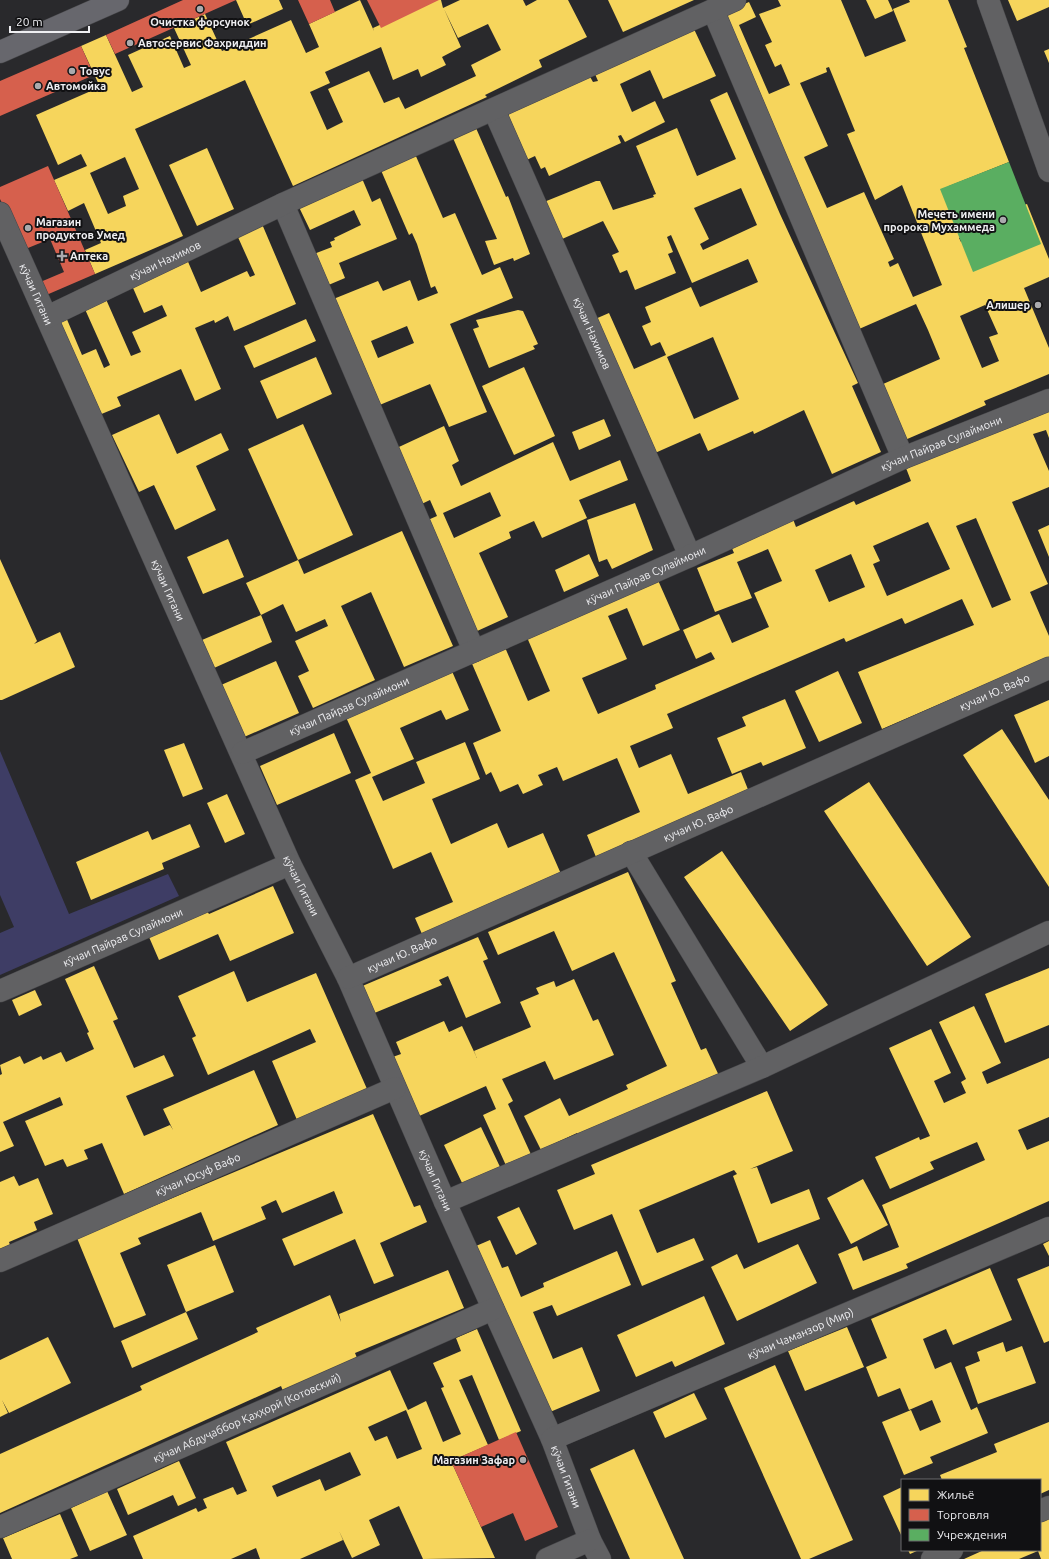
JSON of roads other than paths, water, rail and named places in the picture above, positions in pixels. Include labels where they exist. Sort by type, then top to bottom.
[{"type":"main road","points":[[0,52],[118,0]]},
{"type":"street","name":"кӯчаи Нахимов","points":[[47,317],[283,204],[735,0]]},
{"type":"street","points":[[988,0],[1040,121],[1049,171]]},
{"type":"street","points":[[713,10],[903,458]]},
{"type":"street","name":"кӯчаи Нахимов","points":[[494,110],[690,556]]},
{"type":"street","points":[[283,204],[474,651]]},
{"type":"street","name":"кӯчаи Гитани","points":[[0,213],[242,753],[290,864],[348,978],[445,1202],[552,1439],[590,1540],[600,1559]]},
{"type":"street","name":"кӯчаи Пайрав Сулаймони","points":[[242,753],[690,556],[903,458],[1049,400]]},
{"type":"street","name":"кучаи Ю. Вафо","points":[[348,978],[1049,668]]},
{"type":"street","points":[[631,852],[762,1067]]},
{"type":"street","name":"кӯчаи Пайрав Сулаймони","points":[[0,991],[290,864]]},
{"type":"street","points":[[445,1202],[762,1067],[1049,932]]},
{"type":"street","name":"кӯчаи Юсуф Вафо","points":[[0,1261],[395,1088]]},
{"type":"street","name":"кӯчаи Чаманзор (Мир)","points":[[552,1439],[1049,1228]]},
{"type":"street","name":"кӯчаи Абдуҷаббор Қаҳҳорӣ (Котовский)","points":[[0,1527],[493,1309]]},
{"type":"street","points":[[547,1559],[590,1540]]},
{"type":"street","points":[[932,1559],[950,1551]]},
{"type":"place","name":"Очистка форсунок","points":[[200,9]]},
{"type":"place","name":"Автосервис Фахриддин","points":[[130,43]]},
{"type":"place","name":"Товус","points":[[72,71]]},
{"type":"place","name":"Автомойка","points":[[38,86]]},
{"type":"place","name":"Мечеть имени пророка Мухаммеда","points":[[1003,220]]},
{"type":"place","name":"Магазин продуктов Умед","points":[[28,228]]},
{"type":"place","name":"Аптека","points":[[62,256]]},
{"type":"place","name":"Алишер","points":[[1038,305]]},
{"type":"place","name":"Магазин Зафар","points":[[523,1460]]}]
